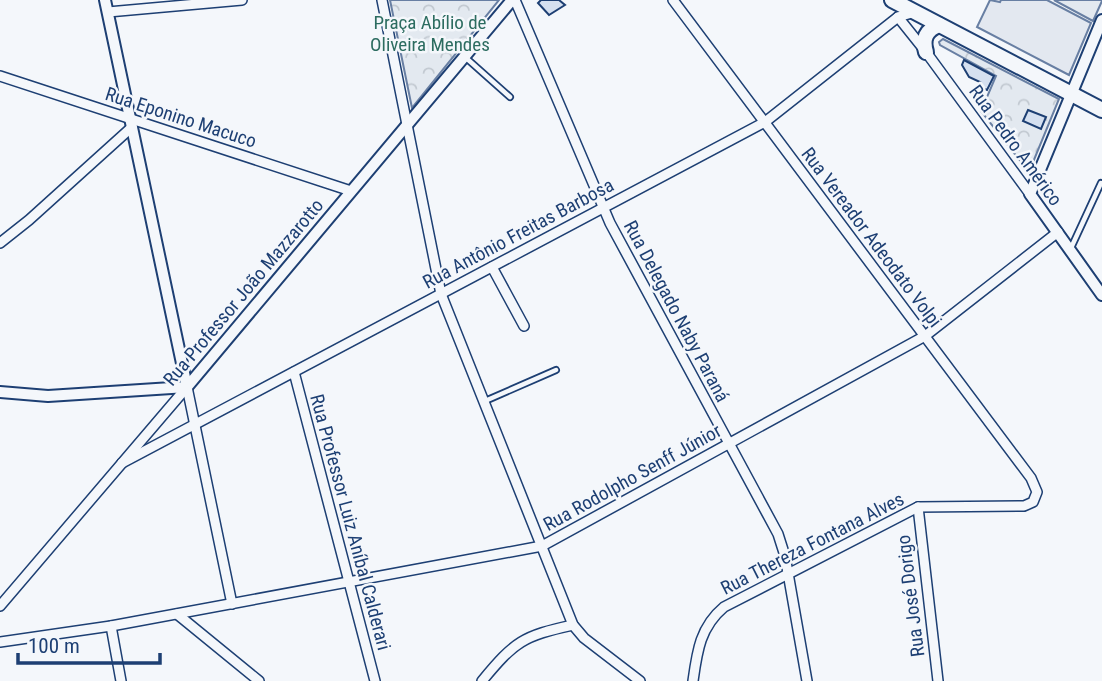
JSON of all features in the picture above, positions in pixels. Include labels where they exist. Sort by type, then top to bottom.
[{"type":"main road","points":[[892,0],[1102,110]]},
{"type":"main road","points":[[926,52],[924,38],[932,27],[939,25]]},
{"type":"street","points":[[232,604],[106,6],[242,0]]},
{"type":"street","points":[[382,0],[441,294],[573,625],[584,638],[640,681]]},
{"type":"street","name":"Rua Professor João Mazzarotto","points":[[0,606],[513,0]]},
{"type":"street","name":"Rua Delegado Naby Paraná","points":[[513,0],[603,208],[778,534],[789,574],[807,681]]},
{"type":"street","name":"Rua Vereador Adeodato Volpi","points":[[673,0],[1031,478],[1035,485],[1036,498]]},
{"type":"street","name":"Rua Antônio Freitas Barbosa","points":[[122,463],[765,122],[898,18],[915,12]]},
{"type":"street","name":"Rua Pedro Américo","points":[[898,18],[926,52],[1102,295]]},
{"type":"street","points":[[1030,194],[1102,20]]},
{"type":"street","name":"Rua Eponino Macuco","points":[[0,76],[131,123],[351,191]]},
{"type":"street","points":[[0,243],[35,215],[131,123]]},
{"type":"street","name":"Rua Rodolpho Senff Júnior","points":[[0,642],[111,626],[542,546],[925,336],[1058,232]]},
{"type":"street","points":[[492,267],[524,326]]},
{"type":"street","name":"Rua Professor Luiz Aníbal Calderari","points":[[294,372],[375,681]]},
{"type":"street","points":[[0,392],[48,396],[187,387]]},
{"type":"street","name":"Rua Thereza Fontana Alves","points":[[693,681],[701,637],[715,615],[724,607],[918,508],[1024,506],[1036,498]]},
{"type":"street","name":"Rua José Dorigo","points":[[918,508],[938,681]]},
{"type":"street","points":[[177,614],[260,681]]},
{"type":"street","points":[[482,681],[506,652],[521,640],[540,632],[573,625]]},
{"type":"street","points":[[111,626],[121,681]]},
{"type":"lane","points":[[464,57],[510,97]]},
{"type":"lane","points":[[1071,249],[1101,183]]},
{"type":"lane","points":[[484,401],[556,370]]},
{"type":"green space","name":"Praça Abílio de Oliveira Mendes","points":[[390,0],[499,0],[412,108]]},
{"type":"green space","points":[[1054,0],[1102,0],[1102,1],[1093,21]]},
{"type":"green space","points":[[943,39],[1059,99],[1029,172],[981,111],[996,76],[940,45],[939,42]]},
{"type":"shaded area","points":[[990,0],[1047,0],[1091,23],[1069,75],[977,27]]},
{"type":"building","points":[[541,0],[559,0],[565,5],[549,15],[538,3]]},
{"type":"building","points":[[964,60],[994,76],[987,90],[978,86],[980,82],[969,77],[962,65]]},
{"type":"building","points":[[1028,110],[1046,117],[1041,129],[1023,121]]}]
